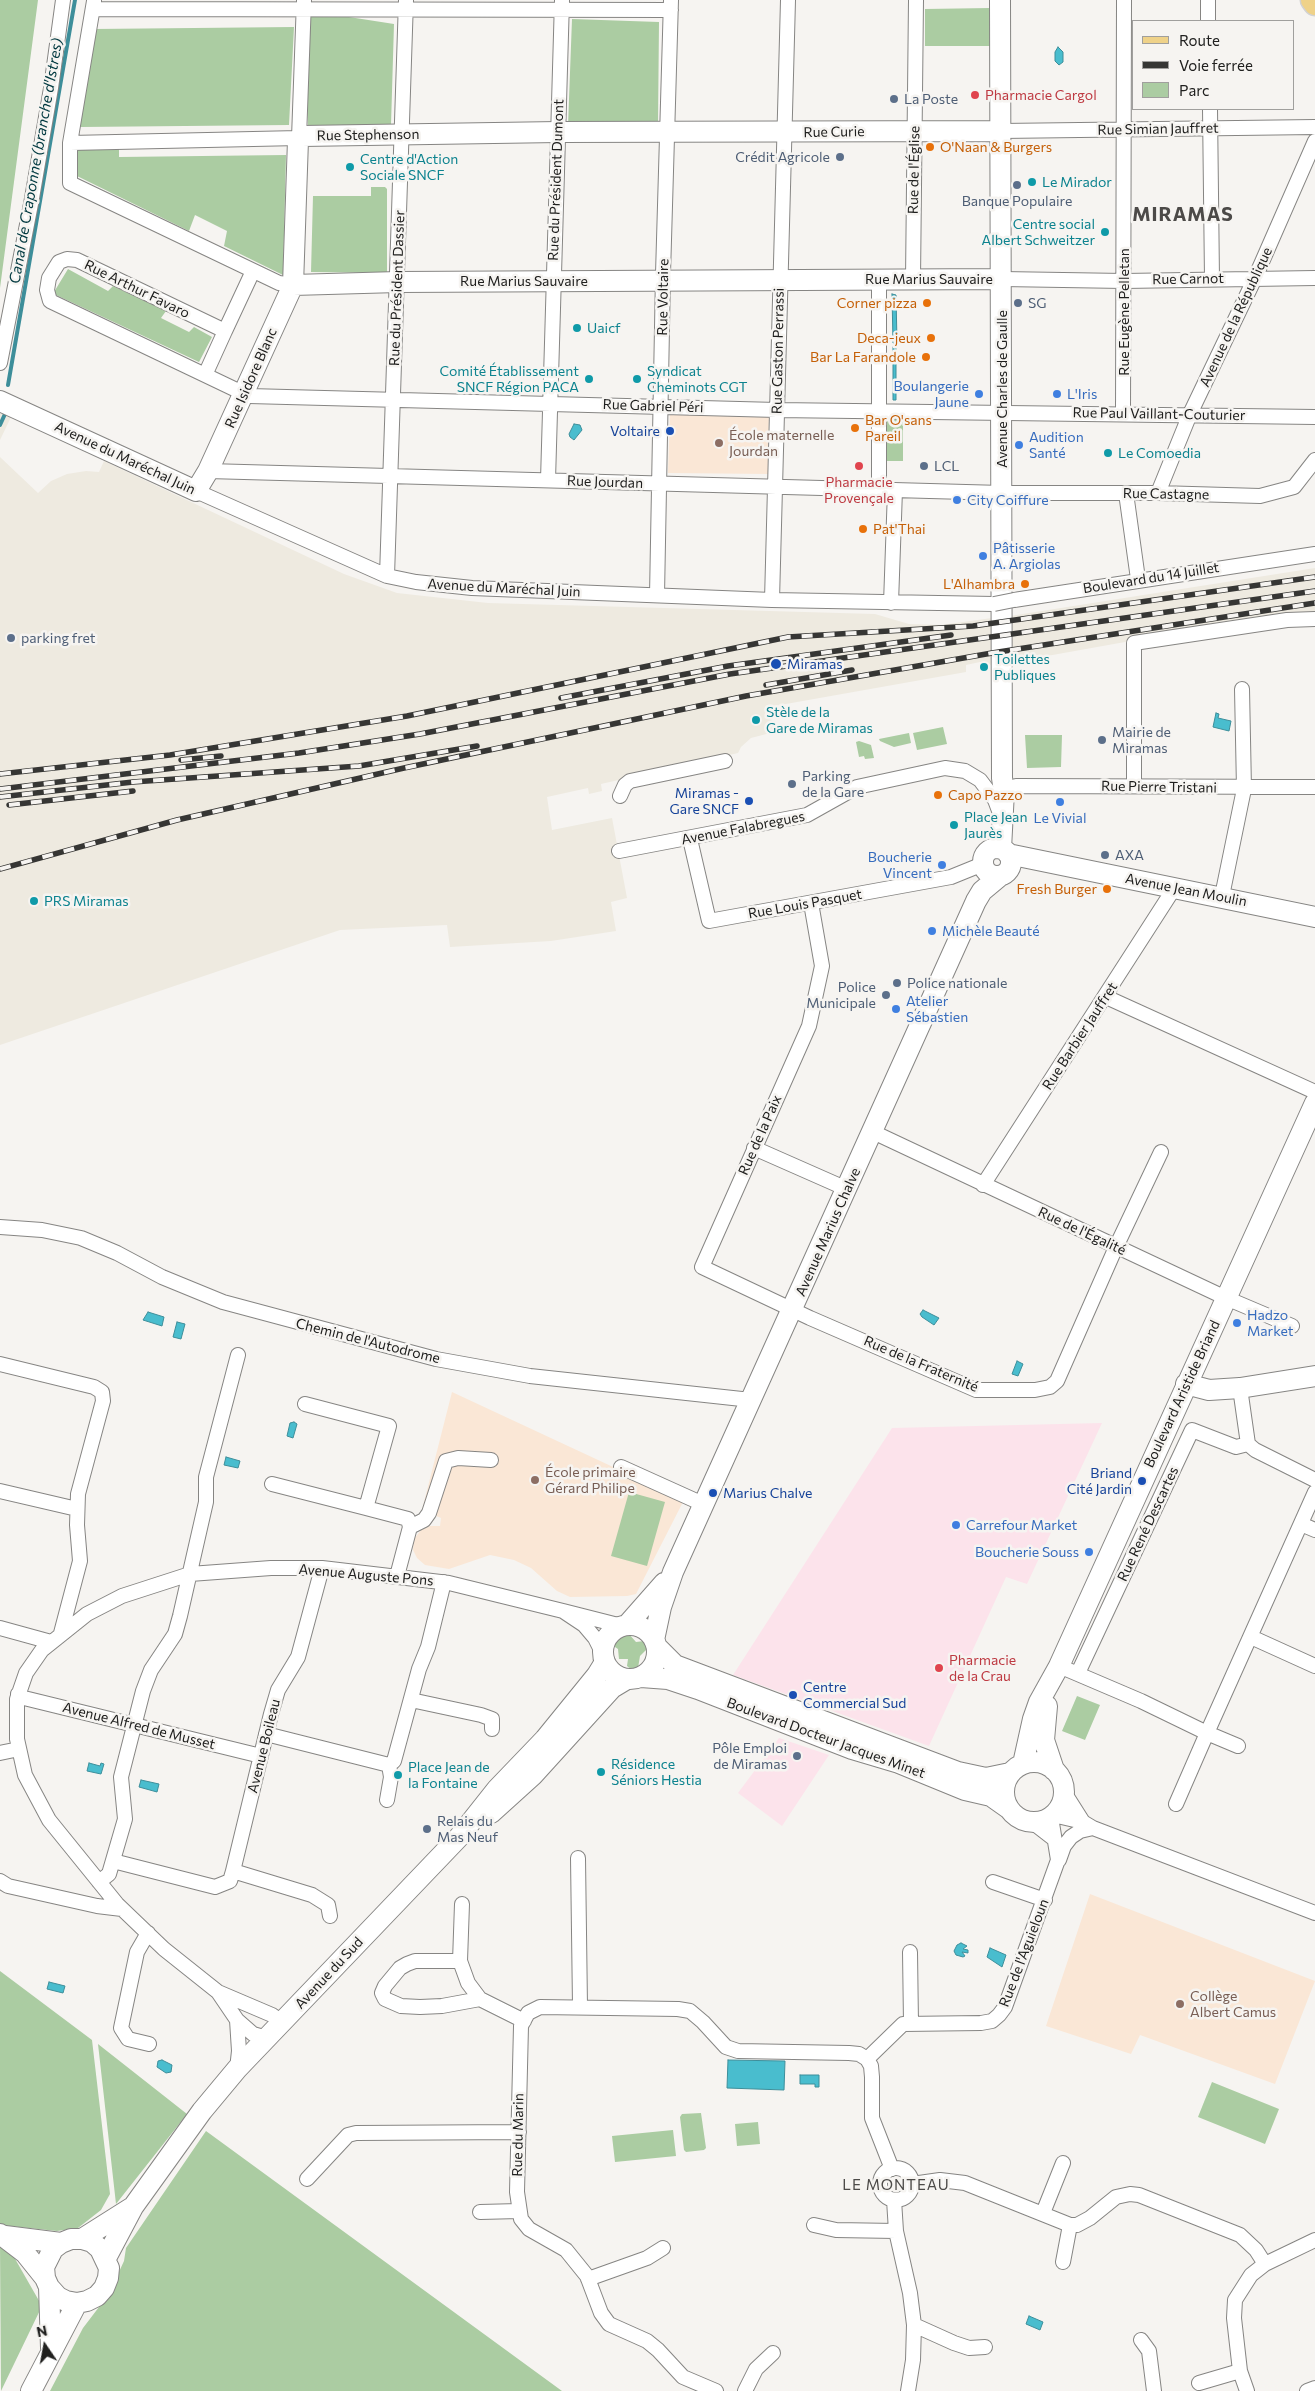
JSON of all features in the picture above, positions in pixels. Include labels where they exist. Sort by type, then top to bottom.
[{"type":"main road","name":"Avenue Charles de Gaulle","points":[[1000,0],[1002,279],[1000,790]]},
{"type":"main road","points":[[1312,0],[1315,4]]},
{"type":"main road","name":"Rue Curie","points":[[667,132],[1000,130]]},
{"type":"main road","name":"Rue Stephenson","points":[[299,138],[305,135],[667,132]]},
{"type":"main road","points":[[293,285],[299,138]]},
{"type":"main road","name":"Rue Marius Sauvaire","points":[[293,285],[398,282],[1002,279]]},
{"type":"main road","name":"Rue Isidore Blanc","points":[[196,491],[208,471],[293,285]]},
{"type":"main road","name":"Avenue du Maréchal Juin","points":[[0,401],[196,491]]},
{"type":"main road","points":[[164,476],[208,471]]},
{"type":"main road","points":[[996,862],[1004,822],[1000,790]]},
{"type":"main road","points":[[996,862],[1000,790]]},
{"type":"main road","name":"Avenue Jean Moulin","points":[[996,862],[1057,866],[1222,896],[1315,917]]},
{"type":"main road","name":"Avenue Marius Chalve","points":[[655,1643],[661,1607],[673,1572],[976,901],[996,862]]},
{"type":"main road","name":"Boulevard Aristide Briand","points":[[1017,1768],[1039,1702],[1059,1666],[1315,1103]]},
{"type":"main road","points":[[1186,1384],[1208,1390],[1240,1388],[1315,1376]]},
{"type":"main road","name":"Avenue Marius Chalve","points":[[625,1625],[673,1572]]},
{"type":"main road","points":[[625,1625],[643,1628],[655,1643],[655,1661],[652,1667],[634,1678],[614,1674],[604,1658],[608,1637],[625,1625]]},
{"type":"main road","name":"Boulevard Docteur Jacques Minet","points":[[655,1643],[675,1665],[958,1772],[986,1778],[1017,1768]]},
{"type":"main road","name":"Avenue du Sud","points":[[460,1837],[497,1789],[545,1739],[597,1675],[604,1658]]},
{"type":"main road","name":"Boulevard Docteur Jacques Minet","points":[[634,1678],[668,1679],[698,1689],[852,1749],[899,1763],[965,1790],[991,1796],[1008,1808]]},
{"type":"main road","name":"Avenue du Sud","points":[[133,2207],[201,2112],[237,2069],[460,1837],[533,1775],[612,1688],[634,1678]]},
{"type":"main road","name":"Boulevard Aristide Briand","points":[[1049,1685],[1044,1740],[1054,1770]]},
{"type":"main road","points":[[1040,1762],[1054,1770],[1063,1784],[1064,1792],[1060,1808],[1045,1818],[1020,1819],[1008,1808],[1004,1786],[1017,1768],[1040,1762]]},
{"type":"main road","points":[[2,2235],[37,2242],[61,2242],[82,2239],[133,2207]]},
{"type":"main road","points":[[106,2258],[133,2207]]},
{"type":"main road","points":[[2,2235],[25,2254],[58,2297],[77,2303],[97,2296],[104,2288],[108,2273],[106,2258],[100,2249],[92,2242],[82,2239]]},
{"type":"main road","points":[[51,2350],[47,2283],[44,2268],[47,2258],[61,2242]]},
{"type":"main road","points":[[31,2391],[77,2303]]},
{"type":"street","points":[[0,363],[39,156],[63,0]]},
{"type":"street","name":"Rue Gaston Perrassi","points":[[772,600],[788,0]]},
{"type":"street","name":"Rue de l'Église","points":[[913,279],[916,0]]},
{"type":"street","name":"Rue Eugène Pelletan","points":[[1123,414],[1124,0]]},
{"type":"street","points":[[1208,0],[1208,20]]},
{"type":"street","points":[[70,143],[94,5],[671,5]]},
{"type":"street","points":[[299,138],[304,5]]},
{"type":"street","name":"Rue du Président Dassier","points":[[387,576],[406,5]]},
{"type":"street","name":"Rue du Président Dumont","points":[[548,480],[562,5]]},
{"type":"street","name":"Rue Voltaire","points":[[657,595],[671,5]]},
{"type":"street","points":[[1210,110],[1212,279]]},
{"type":"street","name":"Rue Simian Jauffret","points":[[1000,130],[1315,127]]},
{"type":"street","name":"Rue Stephenson","points":[[70,143],[299,138]]},
{"type":"street","name":"Avenue de la République","points":[[1158,493],[1190,414],[1255,278],[1315,141]]},
{"type":"street","name":"Rue Marius Sauvaire","points":[[70,143],[70,183],[279,283],[293,285]]},
{"type":"street","name":"Rue Arthur Favaro","points":[[225,331],[76,260],[67,259],[58,262],[53,268],[47,290],[50,301],[244,394]]},
{"type":"street","points":[[205,375],[253,271]]},
{"type":"street","name":"Rue Carnot","points":[[1002,279],[1315,278]]},
{"type":"street","points":[[878,490],[879,279]]},
{"type":"street","name":"Rue Gabriel Péri","points":[[244,394],[249,396],[777,410],[1002,412]]},
{"type":"street","name":"Rue Paul Vaillant-Couturier","points":[[1002,412],[1315,416]]},
{"type":"street","name":"Rue Castagne","points":[[1002,493],[1158,493],[1260,496],[1294,487],[1315,460]]},
{"type":"street","name":"Rue Jourdan","points":[[208,471],[1002,493]]},
{"type":"street","points":[[891,603],[895,490]]},
{"type":"street","name":"Avenue du Maréchal Juin","points":[[196,491],[387,576],[416,582],[472,588],[772,600],[990,604]]},
{"type":"street","points":[[1126,493],[1138,579]]},
{"type":"street","name":"Boulevard du 14 Juillet","points":[[990,604],[1138,579],[1315,554]]},
{"type":"street","points":[[1134,786],[1134,643],[1278,621],[1315,619]]},
{"type":"street","points":[[1222,896],[1244,788],[1242,688]]},
{"type":"street","points":[[620,796],[625,785],[630,781],[725,761]]},
{"type":"street","name":"Avenue Falabregues","points":[[619,851],[690,839],[807,815],[857,788],[945,768],[959,769],[972,774],[984,783],[1000,790]]},
{"type":"street","name":"Rue Pierre Tristani","points":[[1000,790],[1016,786],[1315,787]]},
{"type":"street","name":"Rue Louis Pasquet","points":[[690,839],[709,921],[951,877],[996,862]]},
{"type":"street","name":"Rue Barbier Jauffret","points":[[983,1185],[1106,997],[1175,887]]},
{"type":"street","name":"Rue de la Paix","points":[[793,1309],[702,1267],[809,1026],[822,966],[811,903]]},
{"type":"street","points":[[1106,997],[1315,1092]]},
{"type":"street","name":"Rue de l'Égalité","points":[[873,1132],[1226,1298],[1292,1326]]},
{"type":"street","points":[[754,1148],[847,1188]]},
{"type":"street","name":"Rue de la Fraternité","points":[[793,1309],[976,1390],[1035,1390],[1050,1387],[1057,1381],[1116,1247],[1161,1152]]},
{"type":"street","name":"Chemin de l'Autodrome","points":[[0,1227],[42,1230],[81,1238],[117,1253],[162,1277],[223,1302],[309,1327],[436,1359],[530,1376],[751,1400]]},
{"type":"street","points":[[99,1882],[109,1874],[125,1819],[121,1777],[134,1725],[151,1670],[175,1634],[206,1502],[206,1477],[238,1355]]},
{"type":"street","points":[[0,1364],[94,1387],[102,1392],[103,1401],[78,1494],[80,1561],[56,1637],[0,1628]]},
{"type":"street","points":[[1240,1388],[1248,1444],[1255,1450],[1315,1480]]},
{"type":"street","points":[[305,1404],[389,1426],[366,1508]]},
{"type":"street","name":"Rue René Descartes","points":[[1078,1673],[1192,1430],[1236,1447],[1248,1444]]},
{"type":"street","points":[[410,1527],[424,1520],[429,1513],[446,1461],[458,1458],[491,1460]]},
{"type":"street","points":[[621,1467],[703,1504]]},
{"type":"street","points":[[272,1484],[408,1519],[410,1527],[396,1576]]},
{"type":"street","points":[[0,1491],[77,1508]]},
{"type":"street","points":[[1176,1804],[1315,1492]]},
{"type":"street","points":[[1301,1524],[1315,1530]]},
{"type":"street","name":"Avenue Auguste Pons","points":[[218,1992],[148,1933],[122,1908],[50,1820],[26,1775],[17,1739],[18,1694],[26,1673],[42,1650],[56,1637],[87,1614],[122,1596],[190,1574],[271,1568],[322,1568],[444,1582],[625,1625]]},
{"type":"street","name":"Avenue Boileau","points":[[233,1871],[278,1690],[298,1656],[322,1568]]},
{"type":"street","points":[[389,1765],[394,1761],[419,1669],[428,1647],[444,1582]]},
{"type":"street","points":[[563,1611],[584,1625],[595,1638],[604,1658]]},
{"type":"street","points":[[1251,1637],[1315,1666]]},
{"type":"street","points":[[1059,1666],[1238,1746]]},
{"type":"street","name":"Avenue Alfred de Musset","points":[[18,1694],[24,1698],[261,1756]]},
{"type":"street","points":[[411,1700],[481,1715],[492,1719],[492,1729]]},
{"type":"street","points":[[266,1734],[389,1765]]},
{"type":"street","points":[[0,1753],[19,1749]]},
{"type":"street","points":[[387,1800],[391,1777],[389,1765]]},
{"type":"street","points":[[1064,1792],[1088,1825]]},
{"type":"street","points":[[1045,1818],[1088,1825],[1315,1913]]},
{"type":"street","points":[[1045,1818],[1054,1839]]},
{"type":"street","name":"Rue de l'Aguieloun","points":[[866,2059],[903,2024],[981,2023],[992,2021],[1005,2007],[1058,1860],[1054,1839],[1045,1818]]},
{"type":"street","points":[[1058,1860],[1064,1846],[1071,1837],[1088,1825]]},
{"type":"street","points":[[578,1858],[580,2006]]},
{"type":"street","points":[[113,1861],[215,1886],[230,1881],[233,1871],[312,1895],[328,1905],[330,1916]]},
{"type":"street","points":[[0,1881],[8,1886],[97,1906],[122,1908]]},
{"type":"street","points":[[993,1882],[1045,1900]]},
{"type":"street","points":[[462,1904],[460,1961],[468,1983],[480,1999],[524,2021],[528,2013],[540,2007],[580,2006],[690,2011],[726,2047],[743,2051],[859,2054],[866,2059],[870,2066],[872,2077],[872,2118],[892,2169]]},
{"type":"street","points":[[148,1933],[137,1952],[121,2028],[128,2039],[149,2044]]},
{"type":"street","points":[[910,1952],[911,2023]]},
{"type":"street","points":[[460,1961],[415,1961],[406,1964],[400,1968],[385,1986],[382,1993],[385,1999],[401,2006],[442,2006],[480,1999]]},
{"type":"street","points":[[218,1992],[272,2015],[282,2022]]},
{"type":"street","points":[[218,1992],[237,2020],[253,2034],[267,2038]]},
{"type":"street","points":[[237,2020],[239,2051],[237,2069]]},
{"type":"street","name":"Rue du Marin","points":[[524,2021],[521,2026],[517,2192],[521,2219],[529,2229],[566,2250],[588,2279],[601,2313],[609,2324],[647,2342],[658,2350],[683,2377],[716,2391]]},
{"type":"street","points":[[307,2179],[348,2135],[356,2133],[518,2132]]},
{"type":"street","points":[[1042,2213],[1062,2163]]},
{"type":"street","points":[[892,2169],[906,2172],[912,2184],[906,2196],[894,2200],[884,2195],[880,2185],[884,2175],[892,2169]]},
{"type":"street","points":[[912,2184],[940,2180],[965,2183],[1070,2225],[1085,2222],[1116,2197],[1130,2194],[1139,2195],[1240,2235],[1256,2250],[1265,2264]]},
{"type":"street","points":[[894,2200],[896,2231],[910,2293],[914,2325],[913,2360],[908,2391]]},
{"type":"street","points":[[480,2212],[519,2211]]},
{"type":"street","points":[[814,2225],[836,2230],[896,2231]]},
{"type":"street","points":[[1063,2262],[1070,2225]]},
{"type":"street","points":[[1247,2391],[1240,2371],[1234,2318],[1235,2300],[1251,2275],[1265,2264],[1315,2240]]},
{"type":"street","points":[[588,2279],[647,2258],[663,2248]]},
{"type":"street","points":[[914,2325],[969,2348],[984,2347]]},
{"type":"street","points":[[1140,2340],[1149,2351],[1154,2391]]},
{"type":"street","points":[[745,2391],[756,2369],[773,2353]]},
{"type":"street","points":[[1199,2383],[1240,2371]]},
{"type":"street","points":[[1308,2391],[1315,2388]]},
{"type":"shaded area","points":[[0,410],[12,415],[0,440]]},
{"type":"shaded area","name":"École maternelle Jourdan","points":[[670,412],[769,414],[768,474],[668,473]]},
{"type":"shaded area","points":[[0,457],[38,493],[51,481],[67,474],[86,471],[99,472],[104,461],[344,574],[397,593],[488,603],[875,614],[909,624],[941,625],[992,618],[993,667],[987,662],[980,662],[966,665],[966,672],[769,707],[774,732],[751,738],[741,747],[738,753],[601,784],[602,791],[589,794],[588,788],[547,797],[552,830],[612,818],[627,898],[611,902],[616,931],[551,941],[450,947],[447,925],[340,930],[0,1045]]},
{"type":"shaded area","points":[[1315,568],[1315,614],[1153,637],[1019,661],[1012,664],[1010,616]]},
{"type":"shaded area","name":"École primaire Gérard Philipe","points":[[452,1392],[684,1500],[636,1594],[627,1596],[570,1597],[557,1591],[531,1568],[514,1560],[490,1555],[449,1569],[425,1565],[417,1558],[413,1550],[414,1539],[421,1530],[430,1526],[440,1526],[441,1518],[422,1510]]},
{"type":"shaded area","name":"Carrefour Market","points":[[1102,1423],[1027,1584],[1006,1577],[929,1746],[733,1675],[892,1428]]},
{"type":"shaded area","points":[[779,1738],[829,1755],[782,1826],[738,1793]]},
{"type":"shaded area","name":"Collège Albert Camus","points":[[1090,1894],[1315,1981],[1275,2084],[1140,2035],[1131,2054],[1046,2026]]},
{"type":"green space","points":[[0,0],[38,0],[0,288]]},
{"type":"green space","points":[[990,8],[990,46],[925,46],[925,9]]},
{"type":"green space","points":[[304,10],[394,24],[391,125],[308,125]]},
{"type":"green space","points":[[572,19],[659,22],[658,125],[568,126]]},
{"type":"green space","points":[[294,27],[289,125],[80,127],[94,29]]},
{"type":"green space","points":[[119,147],[119,157],[286,155],[283,275],[224,246],[227,231],[195,215],[189,231],[77,176],[75,172],[77,148]]},
{"type":"green space","points":[[371,187],[385,187],[387,189],[387,273],[311,272],[313,196],[371,196]]},
{"type":"green space","points":[[68,269],[108,291],[113,286],[166,311],[161,318],[189,332],[194,327],[212,337],[199,362],[56,295],[54,292]]},
{"type":"green space","points":[[883,418],[903,418],[903,461],[883,461]]},
{"type":"green space","points":[[943,727],[947,744],[917,750],[913,733]]},
{"type":"green space","points":[[909,733],[911,743],[894,747],[879,739]]},
{"type":"green space","points":[[1025,735],[1062,735],[1061,767],[1027,768]]},
{"type":"green space","points":[[859,741],[871,745],[874,758],[865,759],[864,756],[859,757],[856,742]]},
{"type":"green space","points":[[629,1492],[665,1502],[647,1566],[611,1556]]},
{"type":"green space","points":[[628,1633],[636,1642],[644,1641],[648,1648],[640,1656],[638,1668],[632,1670],[627,1666],[628,1659],[619,1659],[618,1649],[612,1645],[620,1636]]},
{"type":"green space","points":[[1077,1696],[1100,1705],[1085,1740],[1062,1731]]},
{"type":"green space","points":[[0,1971],[92,2040],[110,2194],[101,2210],[78,2228],[57,2231],[0,2225]]},
{"type":"green space","points":[[98,2044],[187,2114],[116,2204]]},
{"type":"green space","points":[[1212,2082],[1279,2109],[1265,2144],[1198,2117]]},
{"type":"green space","points":[[701,2113],[706,2148],[704,2150],[686,2152],[684,2150],[680,2117],[682,2114]]},
{"type":"green space","points":[[758,2122],[760,2144],[737,2146],[735,2124]]},
{"type":"green space","points":[[673,2130],[676,2156],[615,2162],[612,2136]]},
{"type":"green space","points":[[206,2131],[562,2391],[50,2391],[83,2328],[99,2307],[118,2274],[124,2261],[126,2248]]},
{"type":"green space","points":[[0,2245],[14,2257],[42,2306],[1,2391]]},
{"type":"water","points":[[1058,47],[1063,52],[1063,62],[1059,65],[1055,61],[1055,52]]},
{"type":"water","points":[[892,294],[896,295],[897,343],[893,343]]},
{"type":"water","points":[[893,347],[896,347],[896,400],[893,400]]},
{"type":"water","points":[[574,424],[580,425],[582,430],[574,440],[569,434]]},
{"type":"water","points":[[1216,713],[1219,714],[1218,718],[1231,721],[1229,731],[1213,727]]},
{"type":"water","points":[[923,1310],[939,1318],[934,1325],[922,1317],[920,1314]]},
{"type":"water","points":[[148,1312],[164,1317],[162,1326],[143,1320]]},
{"type":"water","points":[[177,1322],[185,1324],[181,1339],[173,1337]]},
{"type":"water","points":[[1017,1361],[1023,1364],[1018,1376],[1012,1374]]},
{"type":"water","points":[[294,1422],[297,1424],[293,1438],[287,1436],[290,1423]]},
{"type":"water","points":[[226,1457],[240,1461],[238,1468],[224,1465]]},
{"type":"water","points":[[89,1763],[100,1766],[101,1763],[104,1764],[101,1774],[87,1771]]},
{"type":"water","points":[[141,1780],[159,1784],[157,1792],[139,1787]]},
{"type":"water","points":[[961,1943],[967,1946],[963,1949],[968,1950],[968,1953],[962,1952],[965,1956],[963,1957],[956,1955],[954,1951],[957,1945]]},
{"type":"water","points":[[990,1948],[1006,1955],[1002,1967],[987,1957]]},
{"type":"water","points":[[49,1982],[65,1986],[63,1993],[47,1989]]},
{"type":"water","points":[[162,2060],[172,2065],[171,2072],[166,2073],[157,2067],[158,2061]]},
{"type":"water","points":[[728,2060],[785,2061],[784,2090],[727,2088]]},
{"type":"water","points":[[800,2075],[819,2075],[819,2087],[815,2087],[815,2084],[800,2084]]},
{"type":"water","points":[[1029,2316],[1043,2322],[1040,2330],[1026,2324]]},
{"type":"waterway","name":"Canal de Craponne (branche d'Istres)","points":[[8,385],[75,0]]},
{"type":"waterway","name":"Canal de Craponne (branche d'Istres)","points":[[0,425],[5,414]]},
{"type":"railway","points":[[0,774],[170,755],[407,716],[788,637],[973,626],[1315,577]]},
{"type":"railway","points":[[0,789],[299,753],[420,734],[730,674],[1315,591]]},
{"type":"railway","points":[[0,869],[177,820],[404,768],[746,696],[992,653],[1315,603]]},
{"type":"railway","points":[[561,698],[728,666],[951,635]]},
{"type":"railway","points":[[766,685],[852,670]]},
{"type":"railway","points":[[0,797],[133,782],[359,766],[477,746]]},
{"type":"railway","points":[[181,760],[221,756]]},
{"type":"railway","points":[[9,805],[133,791]]},
{"type":"place","name":"Pharmacie Cargol","points":[[975,95]]},
{"type":"place","name":"La Poste","points":[[894,99]]},
{"type":"place","name":"O'Naan & Burgers","points":[[930,147]]},
{"type":"place","name":"Crédit Agricole","points":[[840,157]]},
{"type":"place","name":"Centre d'Action Sociale SNCF","points":[[350,167]]},
{"type":"place","name":"Le Mirador","points":[[1032,182]]},
{"type":"place","name":"Banque Populaire","points":[[1017,185]]},
{"type":"place","name":"Centre social Albert Schweitzer","points":[[1105,232]]},
{"type":"place","name":"Corner pizza","points":[[927,303]]},
{"type":"place","name":"SG","points":[[1018,303]]},
{"type":"place","name":"Uaicf","points":[[577,328]]},
{"type":"place","name":"Deca-jeux","points":[[931,338]]},
{"type":"place","name":"Bar La Farandole","points":[[926,357]]},
{"type":"place","name":"Comité Établissement SNCF Région PACA","points":[[589,379]]},
{"type":"place","name":"Syndicat Cheminots CGT","points":[[637,379]]},
{"type":"place","name":"Boulangerie Jaune","points":[[979,394]]},
{"type":"place","name":"L'Iris","points":[[1057,394]]},
{"type":"place","name":"Bar O'sans Pareil","points":[[855,428]]},
{"type":"place","name":"Voltaire","points":[[670,431]]},
{"type":"place","name":"École maternelle Jourdan","points":[[719,443]]},
{"type":"place","name":"Audition Santé","points":[[1019,445]]},
{"type":"place","name":"Le Comoedia","points":[[1108,453]]},
{"type":"place","name":"Pharmacie Provençale","points":[[859,466]]},
{"type":"place","name":"LCL","points":[[924,466]]},
{"type":"place","name":"City Coiffure","points":[[957,500]]},
{"type":"place","name":"Pat'Thai","points":[[863,529]]},
{"type":"place","name":"Pâtisserie A. Argiolas","points":[[983,556]]},
{"type":"place","name":"L'Alhambra","points":[[1025,584]]},
{"type":"place","name":"parking fret","points":[[11,638]]},
{"type":"place","name":"Miramas","points":[[776,664]]},
{"type":"place","name":"Toilettes Publiques","points":[[984,667]]},
{"type":"place","name":"Stèle de la Gare de Miramas","points":[[756,720]]},
{"type":"place","name":"Mairie de Miramas","points":[[1102,740]]},
{"type":"place","name":"Parking de la Gare","points":[[792,784]]},
{"type":"place","name":"Capo Pazzo","points":[[938,795]]},
{"type":"place","name":"Miramas - Gare SNCF","points":[[749,801]]},
{"type":"place","name":"Le Vivial","points":[[1060,802]]},
{"type":"place","name":"Place Jean Jaurès","points":[[954,825]]},
{"type":"place","name":"AXA","points":[[1105,855]]},
{"type":"place","name":"Boucherie Vincent","points":[[942,865]]},
{"type":"place","name":"Fresh Burger","points":[[1107,889]]},
{"type":"place","name":"PRS Miramas","points":[[34,901]]},
{"type":"place","name":"Michèle Beauté","points":[[932,931]]},
{"type":"place","name":"Police nationale","points":[[897,983]]},
{"type":"place","name":"Police Municipale","points":[[886,995]]},
{"type":"place","name":"Atelier Sébastien","points":[[896,1009]]},
{"type":"place","name":"Hadzo Market","points":[[1237,1323]]},
{"type":"place","name":"École primaire Gérard Philipe","points":[[535,1480]]},
{"type":"place","name":"Briand Cité Jardin","points":[[1142,1481]]},
{"type":"place","name":"Marius Chalve","points":[[713,1493]]},
{"type":"place","name":"Carrefour Market","points":[[956,1525]]},
{"type":"place","name":"Boucherie Souss","points":[[1089,1552]]},
{"type":"place","name":"Pharmacie de la Crau","points":[[939,1668]]},
{"type":"place","name":"Centre Commercial Sud","points":[[793,1695]]},
{"type":"place","name":"Pôle Emploi de Miramas","points":[[797,1756]]},
{"type":"place","name":"Résidence Séniors Hestia","points":[[601,1772]]},
{"type":"place","name":"Place Jean de la Fontaine","points":[[398,1775]]},
{"type":"place","name":"Relais du Mas Neuf","points":[[427,1829]]},
{"type":"place","name":"Collège Albert Camus","points":[[1180,2004]]},
{"type":"district","name":"MIRAMAS","points":[[1183,215]]},
{"type":"district","name":"LE MONTEAU","points":[[896,2185]]}]
